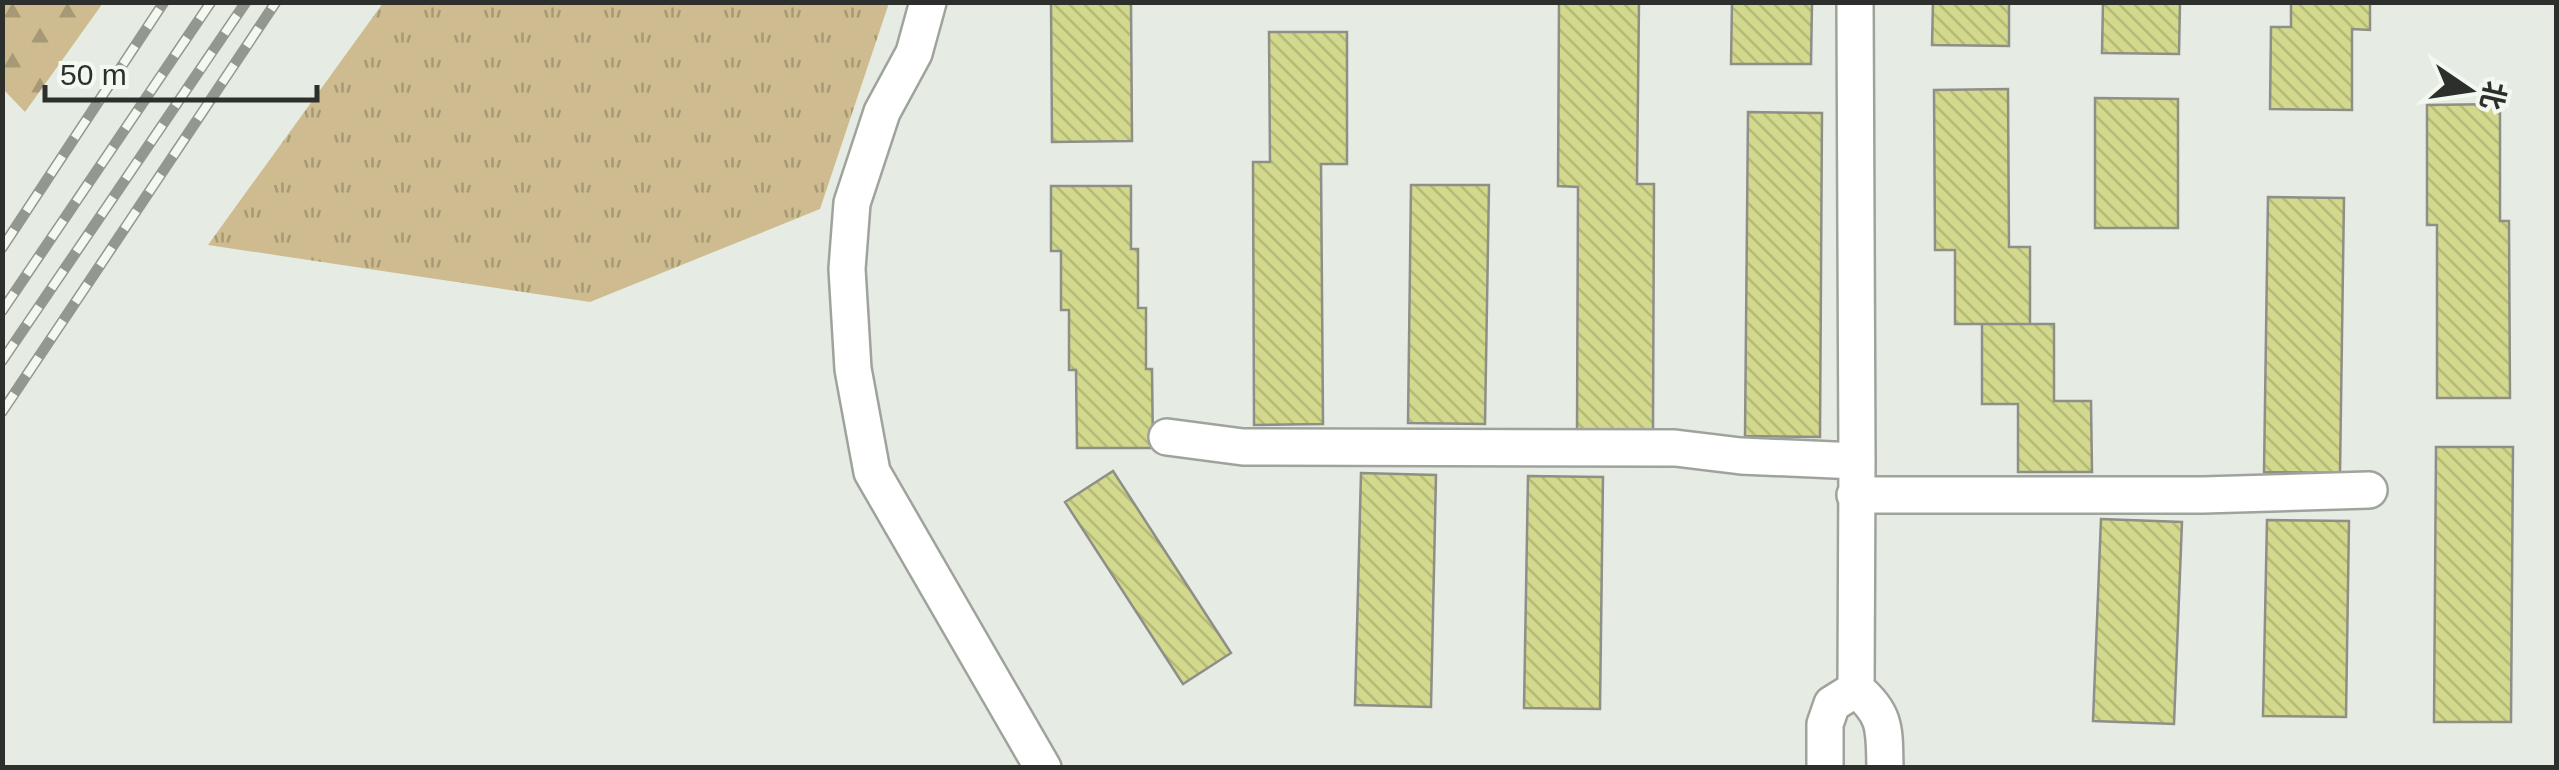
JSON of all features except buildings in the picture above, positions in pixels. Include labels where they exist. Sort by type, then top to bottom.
[{"type":"street","points":[[928,2],[914,53],[882,112],[852,204],[847,269],[854,369],[872,472],[1043,768]]},
{"type":"street","points":[[1855,2],[1856,689],[1875,705],[1884,726],[1885,768]]},
{"type":"street","points":[[1168,438],[1243,447],[1674,448],[1741,456],[1856,478],[2203,496],[2370,490]]},
{"type":"street","points":[[1824,768],[1825,724],[1832,704],[1856,689]]},
{"type":"green space","points":[[3,2],[103,3],[25,112],[3,89]]},
{"type":"green space","points":[[383,2],[889,3],[820,209],[590,302],[208,245]]},
{"type":"railway","points":[[2,248],[164,2]]},
{"type":"railway","points":[[2,311],[211,2]]},
{"type":"railway","points":[[2,361],[246,2]]},
{"type":"railway","points":[[2,412],[276,2]]}]
